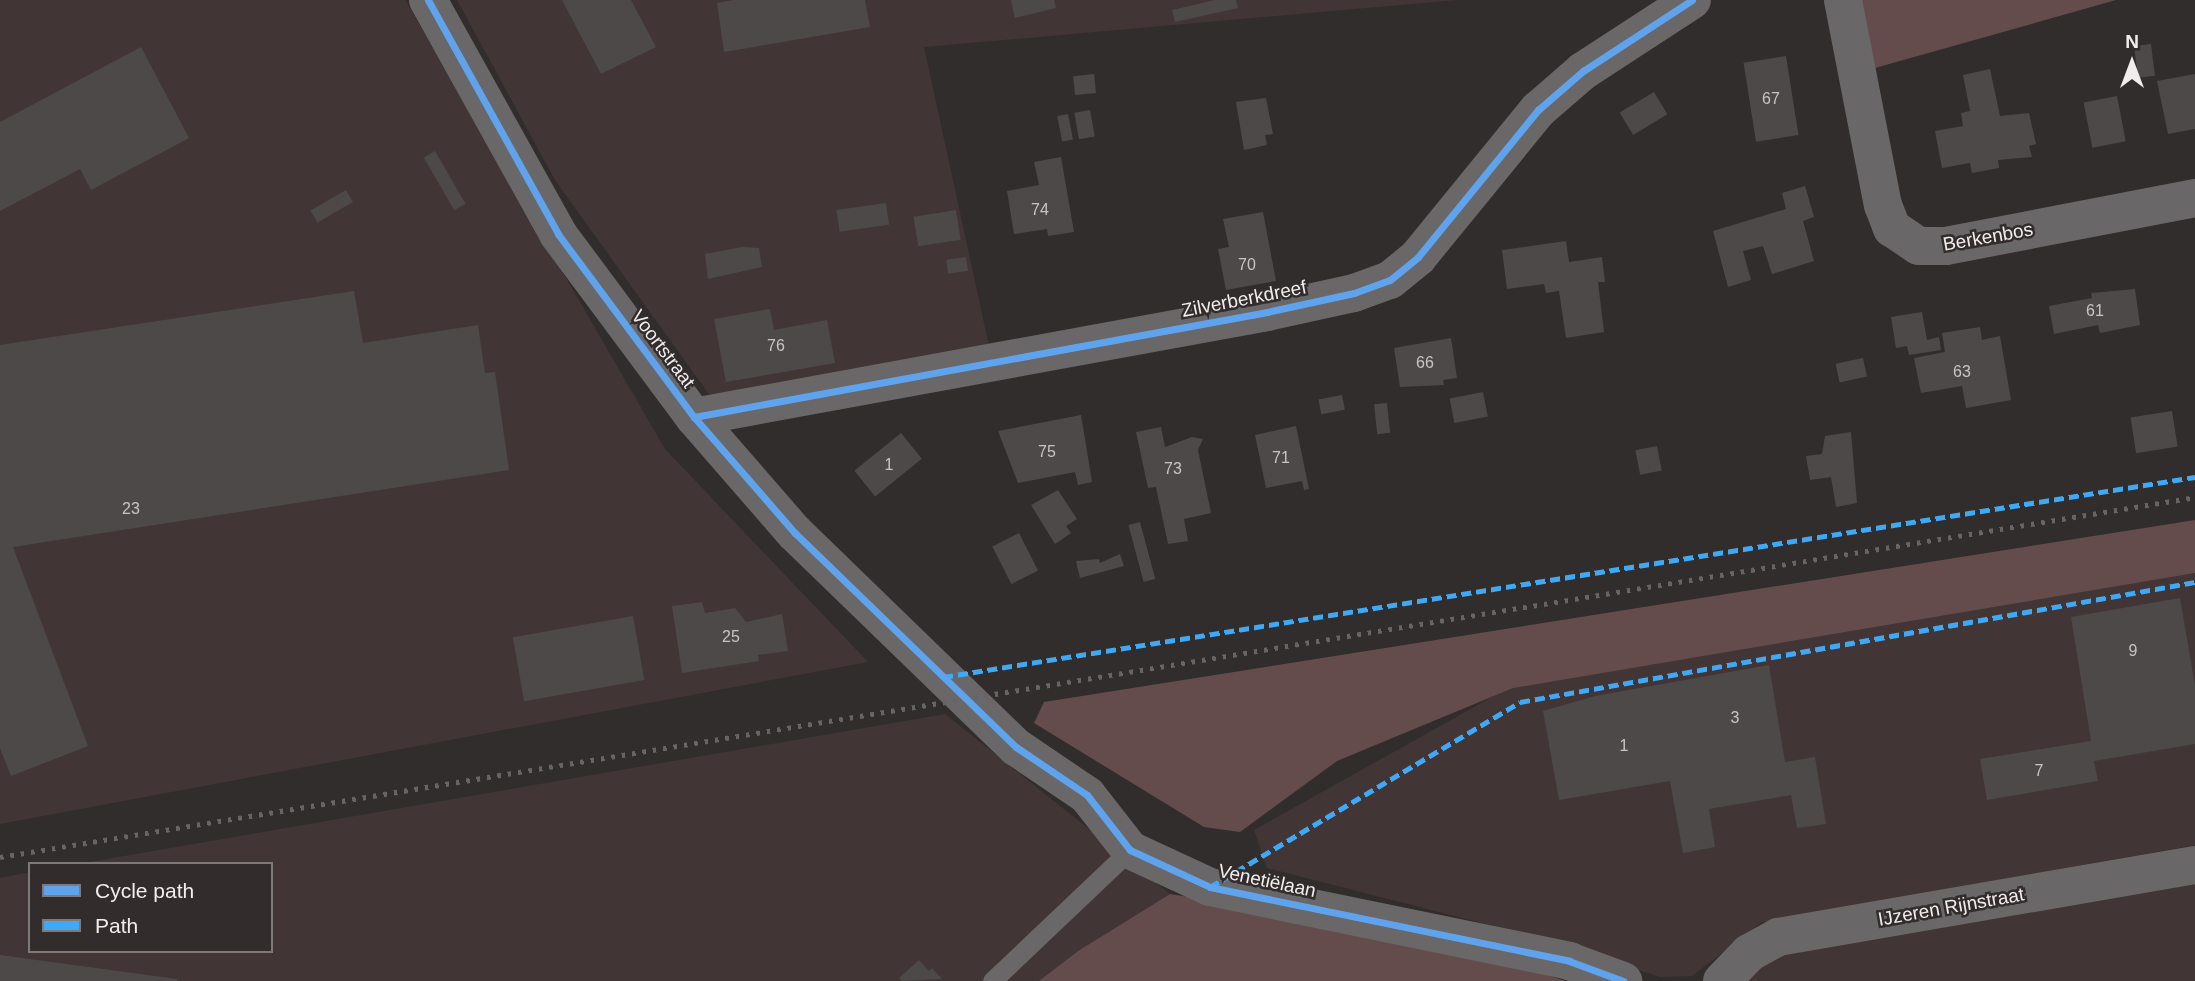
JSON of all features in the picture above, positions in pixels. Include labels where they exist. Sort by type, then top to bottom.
[{"type":"street","name":"Voortstraat","points":[[428,0],[558,234],[694,417],[795,533],[964,699]]},
{"type":"street","name":"Zilverberkdreef","points":[[694,417],[1267,312],[1354,293],[1390,280],[1418,257],[1538,110],[1583,71],[1692,0]]},
{"type":"street","name":"Berkenbos","points":[[1843,0],[1883,205],[1892,228],[1919,246],[1946,246],[2195,198]]},
{"type":"street","name":"Venetiëlaan","points":[[964,699],[1016,747],[1087,795],[1130,850],[1210,887],[1569,961],[1623,981]]},
{"type":"street","name":"IJzeren Rijnstraat","points":[[1722,981],[1749,953],[1778,937],[2195,865]]},
{"type":"lane","points":[[992,981],[1130,850]]},
{"type":"shaded area","points":[[0,0],[405,0],[665,449],[868,662],[0,824]]},
{"type":"shaded area","points":[[457,0],[1457,0],[924,47],[989,346],[711,397],[555,180]]},
{"type":"shaded area","points":[[1862,0],[2116,0],[1875,68]]},
{"type":"shaded area","points":[[2195,520],[2195,573],[1513,688],[1337,761],[1240,832],[1204,827],[1034,723],[1044,702]]},
{"type":"shaded area","points":[[2195,573],[2195,845],[1762,922],[1692,976],[1660,977],[1552,941],[1267,868],[1254,830],[1510,687]]},
{"type":"shaded area","points":[[945,714],[1170,894],[1078,951],[1039,981],[0,981],[0,878],[28,872],[28,953],[273,953],[273,862],[90,862]]},
{"type":"shaded area","points":[[2195,881],[2195,981],[1746,981],[1773,954]]},
{"type":"shaded area","points":[[1170,894],[1404,932],[1566,981],[1039,981],[1078,951]]},
{"type":"building","points":[[562,0],[631,0],[656,47],[601,74]]},
{"type":"building","points":[[733,0],[865,0],[870,27],[724,52],[717,3]]},
{"type":"building","points":[[1011,0],[1054,0],[1056,8],[1015,18]]},
{"type":"building","points":[[1215,0],[1236,0],[1238,8],[1175,22],[1172,10]]},
{"type":"building","points":[[2151,44],[2155,76],[2138,78],[2134,46]]},
{"type":"building","points":[[141,47],[189,138],[91,190],[80,169],[0,211],[0,122]]},
{"type":"building","points":[[1786,56],[1799,135],[1756,142],[1744,63]]},
{"type":"building","points":[[1990,69],[2000,116],[2029,113],[2036,144],[2029,146],[2032,157],[1998,160],[1999,168],[1972,173],[1970,163],[1942,168],[1935,131],[1963,126],[1961,113],[1970,111],[1963,75]]},
{"type":"building","points":[[1094,74],[1096,93],[1075,95],[1073,76]]},
{"type":"building","points":[[2195,74],[2195,129],[2168,134],[2157,81]]},
{"type":"building","points":[[1654,92],[1667,114],[1633,135],[1620,113]]},
{"type":"building","points":[[2117,96],[2126,141],[2092,148],[2084,102]]},
{"type":"building","points":[[1266,98],[1273,134],[1265,135],[1267,145],[1244,150],[1236,102]]},
{"type":"building","points":[[1090,110],[1095,137],[1079,139],[1074,113]]},
{"type":"building","points":[[1068,114],[1073,140],[1062,142],[1057,116]]},
{"type":"building","points":[[435,151],[466,204],[454,210],[424,158]]},
{"type":"building","points":[[1061,157],[1074,232],[1048,236],[1047,229],[1014,234],[1007,191],[1039,185],[1034,162]]},
{"type":"building","points":[[1805,186],[1814,217],[1803,221],[1814,261],[1772,274],[1763,246],[1743,251],[1751,280],[1728,287],[1713,231],[1786,209],[1782,193]]},
{"type":"building","points":[[346,190],[353,202],[317,223],[310,211]]},
{"type":"building","points":[[886,203],[889,225],[840,232],[836,210]]},
{"type":"building","points":[[956,210],[961,240],[918,246],[914,217]]},
{"type":"building","points":[[1263,212],[1276,281],[1226,290],[1218,249],[1229,247],[1223,219]]},
{"type":"building","points":[[1566,241],[1569,262],[1602,257],[1605,282],[1598,282],[1604,332],[1566,338],[1559,291],[1546,293],[1544,284],[1507,289],[1502,250]]},
{"type":"building","points":[[742,247],[759,248],[762,267],[708,279],[705,254]]},
{"type":"building","points":[[966,257],[968,271],[948,274],[946,260]]},
{"type":"building","points":[[2135,289],[2140,325],[2100,333],[2098,325],[2054,334],[2049,306],[2092,298],[2091,293]]},
{"type":"building","points":[[354,291],[363,343],[478,325],[485,373],[495,372],[509,470],[13,547],[88,746],[11,776],[0,748],[0,345]]},
{"type":"building","points":[[770,309],[774,330],[827,320],[835,363],[726,382],[714,319]]},
{"type":"building","points":[[1922,312],[1927,340],[1939,337],[1941,350],[1909,355],[1907,346],[1896,348],[1891,317]]},
{"type":"building","points":[[1980,327],[1982,340],[2000,336],[2011,400],[1966,408],[1962,386],[1921,393],[1914,358],[1945,352],[1942,333]]},
{"type":"building","points":[[1451,338],[1457,378],[1443,380],[1444,385],[1400,387],[1394,348]]},
{"type":"building","points":[[1863,358],[1867,377],[1840,382],[1836,364]]},
{"type":"building","points":[[1483,392],[1488,417],[1454,423],[1450,398]]},
{"type":"building","points":[[1342,395],[1345,410],[1321,414],[1318,400]]},
{"type":"building","points":[[1387,403],[1390,433],[1377,434],[1374,404]]},
{"type":"building","points":[[2172,411],[2178,447],[2136,453],[2131,418]]},
{"type":"building","points":[[1081,415],[1092,482],[1078,485],[1075,472],[1018,483],[998,431]]},
{"type":"building","points":[[1296,426],[1309,489],[1304,490],[1302,481],[1266,488],[1255,435]]},
{"type":"building","points":[[1161,427],[1165,447],[1192,437],[1203,439],[1198,450],[1211,513],[1184,519],[1188,541],[1168,544],[1156,487],[1148,488],[1136,432]]},
{"type":"building","points":[[1851,432],[1857,503],[1836,507],[1831,477],[1810,480],[1806,456],[1822,454],[1825,436]]},
{"type":"building","points":[[901,433],[922,459],[875,496],[854,471]]},
{"type":"building","points":[[1657,446],[1662,471],[1640,475],[1635,450]]},
{"type":"building","points":[[1058,490],[1077,519],[1066,526],[1071,533],[1055,544],[1031,505]]},
{"type":"building","points":[[1140,522],[1155,579],[1144,582],[1128,525]]},
{"type":"building","points":[[1019,533],[1038,570],[1011,584],[992,547]]},
{"type":"building","points":[[1120,554],[1124,566],[1080,578],[1076,561],[1099,559],[1100,563]]},
{"type":"building","points":[[2180,598],[2195,685],[2195,744],[2094,761],[2098,781],[1987,800],[1980,759],[2091,741],[2071,617]]},
{"type":"building","points":[[702,602],[705,613],[735,608],[746,622],[782,614],[788,651],[758,655],[759,661],[682,673],[672,606]]},
{"type":"building","points":[[633,616],[644,680],[524,701],[513,637]]},
{"type":"building","points":[[1769,665],[1785,762],[1815,757],[1826,824],[1797,828],[1791,795],[1709,809],[1715,847],[1683,853],[1670,781],[1559,800],[1543,711],[1595,696]]},
{"type":"building","points":[[0,955],[177,979],[177,981],[0,981]]},
{"type":"building","points":[[919,960],[929,971],[932,968],[942,979],[902,981],[899,978]]},
{"type":"railway","points":[[0,857],[2195,497]]},
{"type":"marked path","points":[[943,677],[2195,477]]},
{"type":"marked path","points":[[1210,887],[1520,702],[2195,582]]},
{"type":"cycle path","points":[[428,0],[558,234],[694,417],[795,533],[1016,747],[1087,795],[1130,850],[1210,887],[1569,961],[1623,981]]},
{"type":"cycle path","points":[[694,417],[1267,312],[1354,293],[1390,280],[1418,257],[1538,110],[1583,71],[1692,0]]}]
